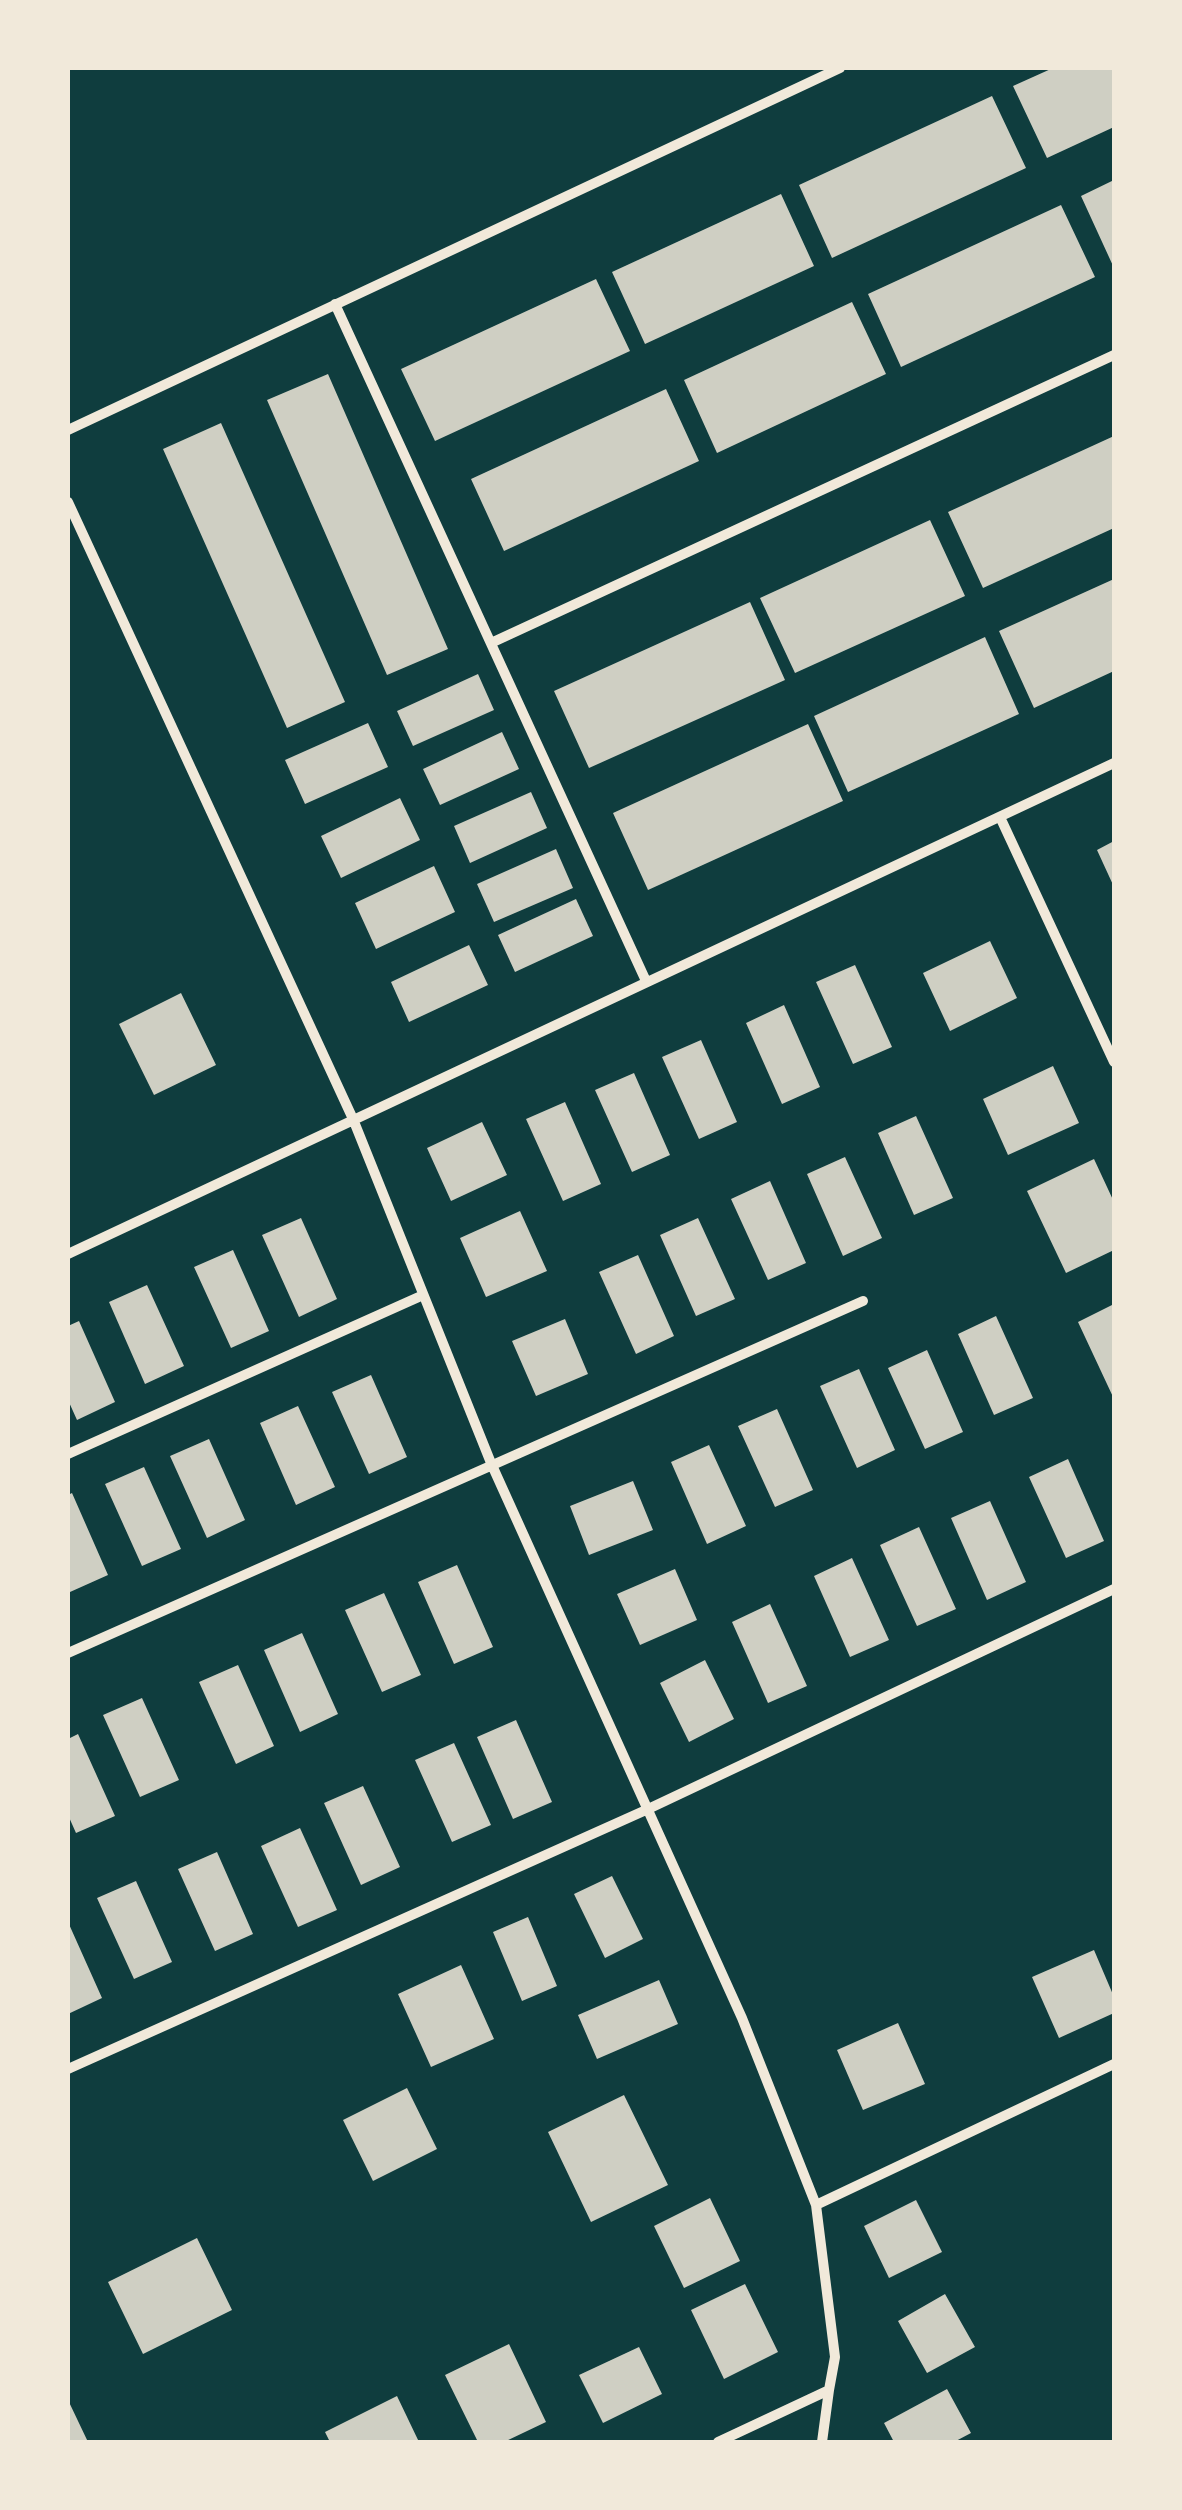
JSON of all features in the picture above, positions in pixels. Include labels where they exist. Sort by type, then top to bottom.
[{"type":"street","points":[[68,430],[840,68]]},
{"type":"street","points":[[335,304],[646,981]]},
{"type":"street","points":[[491,643],[1114,355]]},
{"type":"street","points":[[68,502],[353,1119],[491,1462],[742,2018],[816,2205],[835,2357],[822,2442]]},
{"type":"street","points":[[68,1254],[1114,763]]},
{"type":"street","points":[[1000,817],[1114,1062]]},
{"type":"street","points":[[68,1454],[421,1296]]},
{"type":"street","points":[[68,1653],[491,1462],[863,1301]]},
{"type":"street","points":[[68,2069],[646,1810],[1114,1589]]},
{"type":"street","points":[[816,2205],[1114,2064]]},
{"type":"street","points":[[718,2442],[829,2390]]},
{"type":"building","points":[[1053,68],[1114,68],[1114,127],[1047,158],[1013,86]]},
{"type":"building","points":[[992,96],[1026,168],[832,258],[799,185]]},
{"type":"building","points":[[1114,180],[1114,268],[1081,196]]},
{"type":"building","points":[[781,194],[814,266],[645,344],[612,272]]},
{"type":"building","points":[[1061,205],[1095,277],[901,367],[868,294]]},
{"type":"building","points":[[596,279],[630,351],[435,441],[401,369]]},
{"type":"building","points":[[852,302],[886,374],[717,453],[684,380]]},
{"type":"building","points":[[328,374],[448,649],[387,675],[267,400]]},
{"type":"building","points":[[666,389],[699,461],[504,551],[471,479]]},
{"type":"building","points":[[221,423],[345,702],[287,728],[163,449]]},
{"type":"building","points":[[1114,436],[1114,528],[983,588],[948,512]]},
{"type":"building","points":[[930,520],[965,596],[795,673],[760,598]]},
{"type":"building","points":[[1114,579],[1114,671],[1034,708],[999,631]]},
{"type":"building","points":[[750,602],[785,680],[589,768],[554,691]]},
{"type":"building","points":[[985,637],[1019,714],[848,792],[814,716]]},
{"type":"building","points":[[478,674],[494,710],[413,746],[397,711]]},
{"type":"building","points":[[368,723],[388,767],[305,804],[285,760]]},
{"type":"building","points":[[808,724],[843,801],[648,890],[613,813]]},
{"type":"building","points":[[502,732],[519,769],[440,805],[423,769]]},
{"type":"building","points":[[531,792],[547,828],[470,863],[454,826]]},
{"type":"building","points":[[400,798],[420,840],[341,878],[321,836]]},
{"type":"building","points":[[1114,841],[1114,887],[1097,850]]},
{"type":"building","points":[[556,849],[573,888],[494,922],[477,884]]},
{"type":"building","points":[[434,866],[455,912],[376,949],[355,903]]},
{"type":"building","points":[[576,899],[593,936],[515,972],[498,935]]},
{"type":"building","points":[[990,941],[1017,998],[950,1031],[923,973]]},
{"type":"building","points":[[469,945],[488,985],[409,1022],[391,982]]},
{"type":"building","points":[[855,965],[892,1047],[853,1064],[816,982]]},
{"type":"building","points":[[181,993],[216,1065],[154,1095],[119,1024]]},
{"type":"building","points":[[784,1005],[820,1087],[782,1104],[746,1023]]},
{"type":"building","points":[[701,1040],[737,1122],[699,1139],[662,1057]]},
{"type":"building","points":[[1053,1066],[1079,1123],[1008,1155],[983,1099]]},
{"type":"building","points":[[634,1073],[670,1155],[632,1172],[595,1090]]},
{"type":"building","points":[[565,1102],[601,1184],[563,1201],[526,1119]]},
{"type":"building","points":[[916,1116],[953,1198],[914,1215],[878,1133]]},
{"type":"building","points":[[482,1122],[507,1175],[451,1201],[427,1148]]},
{"type":"building","points":[[845,1157],[882,1238],[843,1256],[807,1174]]},
{"type":"building","points":[[1094,1159],[1114,1202],[1114,1250],[1066,1273],[1027,1191]]},
{"type":"building","points":[[770,1181],[806,1263],[768,1280],[731,1199]]},
{"type":"building","points":[[520,1211],[547,1271],[486,1297],[460,1238]]},
{"type":"building","points":[[301,1218],[337,1299],[299,1317],[262,1235]]},
{"type":"building","points":[[698,1218],[735,1299],[696,1316],[660,1235]]},
{"type":"building","points":[[233,1250],[269,1331],[231,1348],[194,1267]]},
{"type":"building","points":[[638,1255],[674,1336],[636,1354],[599,1272]]},
{"type":"building","points":[[147,1285],[184,1366],[145,1384],[109,1302]]},
{"type":"building","points":[[1114,1304],[1114,1399],[1078,1322]]},
{"type":"building","points":[[996,1316],[1033,1398],[994,1415],[958,1334]]},
{"type":"building","points":[[565,1319],[588,1374],[536,1396],[512,1341]]},
{"type":"building","points":[[79,1321],[115,1402],[77,1420],[68,1400],[68,1326]]},
{"type":"building","points":[[927,1350],[963,1432],[925,1449],[888,1368]]},
{"type":"building","points":[[859,1369],[895,1450],[857,1468],[820,1386]]},
{"type":"building","points":[[371,1375],[407,1457],[369,1474],[332,1392]]},
{"type":"building","points":[[298,1406],[335,1487],[296,1505],[260,1423]]},
{"type":"building","points":[[777,1409],[813,1490],[775,1507],[738,1426]]},
{"type":"building","points":[[209,1439],[245,1520],[207,1538],[170,1456]]},
{"type":"building","points":[[709,1445],[746,1526],[707,1544],[671,1462]]},
{"type":"building","points":[[1068,1459],[1104,1541],[1066,1558],[1029,1477]]},
{"type":"building","points":[[144,1467],[181,1549],[142,1566],[105,1484]]},
{"type":"building","points":[[633,1481],[653,1530],[589,1555],[570,1506]]},
{"type":"building","points":[[72,1493],[108,1575],[70,1592],[68,1495]]},
{"type":"building","points":[[990,1501],[1026,1582],[987,1600],[951,1518]]},
{"type":"building","points":[[919,1527],[956,1609],[917,1626],[880,1545]]},
{"type":"building","points":[[852,1558],[889,1640],[850,1657],[814,1576]]},
{"type":"building","points":[[457,1565],[493,1647],[454,1664],[418,1582]]},
{"type":"building","points":[[675,1569],[697,1620],[640,1645],[617,1594]]},
{"type":"building","points":[[384,1593],[421,1675],[382,1692],[345,1610]]},
{"type":"building","points":[[770,1604],[807,1686],[768,1703],[732,1622]]},
{"type":"building","points":[[302,1633],[338,1714],[300,1732],[264,1650]]},
{"type":"building","points":[[705,1660],[734,1719],[689,1742],[660,1683]]},
{"type":"building","points":[[238,1665],[274,1746],[236,1764],[199,1682]]},
{"type":"building","points":[[142,1698],[179,1780],[140,1797],[103,1715]]},
{"type":"building","points":[[516,1720],[552,1802],[513,1819],[477,1737]]},
{"type":"building","points":[[78,1734],[115,1816],[76,1833],[68,1815],[68,1739]]},
{"type":"building","points":[[454,1743],[491,1825],[452,1842],[415,1760]]},
{"type":"building","points":[[363,1786],[400,1867],[361,1885],[324,1803]]},
{"type":"building","points":[[300,1828],[337,1910],[298,1927],[261,1846]]},
{"type":"building","points":[[217,1852],[253,1934],[215,1951],[178,1869]]},
{"type":"building","points":[[612,1876],[643,1939],[605,1958],[574,1894]]},
{"type":"building","points":[[136,1881],[172,1962],[134,1979],[97,1898]]},
{"type":"building","points":[[528,1917],[557,1986],[522,2001],[493,1932]]},
{"type":"building","points":[[68,1922],[102,1998],[68,2014]]},
{"type":"building","points":[[1094,1950],[1114,1997],[1114,2013],[1059,2038],[1032,1977]]},
{"type":"building","points":[[461,1965],[494,2039],[431,2067],[398,1994]]},
{"type":"building","points":[[659,1980],[678,2024],[597,2059],[578,2015]]},
{"type":"building","points":[[898,2023],[925,2084],[863,2110],[837,2050]]},
{"type":"building","points":[[407,2088],[437,2149],[373,2181],[343,2120]]},
{"type":"building","points":[[624,2095],[668,2185],[591,2222],[548,2132]]},
{"type":"building","points":[[710,2198],[740,2261],[684,2288],[654,2226]]},
{"type":"building","points":[[916,2200],[942,2252],[889,2278],[864,2226]]},
{"type":"building","points":[[197,2238],[232,2310],[143,2354],[108,2282]]},
{"type":"building","points":[[745,2284],[778,2352],[724,2379],[691,2310]]},
{"type":"building","points":[[945,2294],[975,2347],[927,2373],[898,2321]]},
{"type":"building","points":[[509,2344],[546,2422],[504,2442],[478,2442],[445,2375]]},
{"type":"building","points":[[639,2347],[662,2394],[603,2423],[579,2375]]},
{"type":"building","points":[[947,2389],[971,2433],[954,2442],[894,2442],[884,2423]]},
{"type":"building","points":[[397,2396],[419,2442],[330,2442],[325,2432]]},
{"type":"building","points":[[68,2400],[88,2442],[68,2442]]}]
